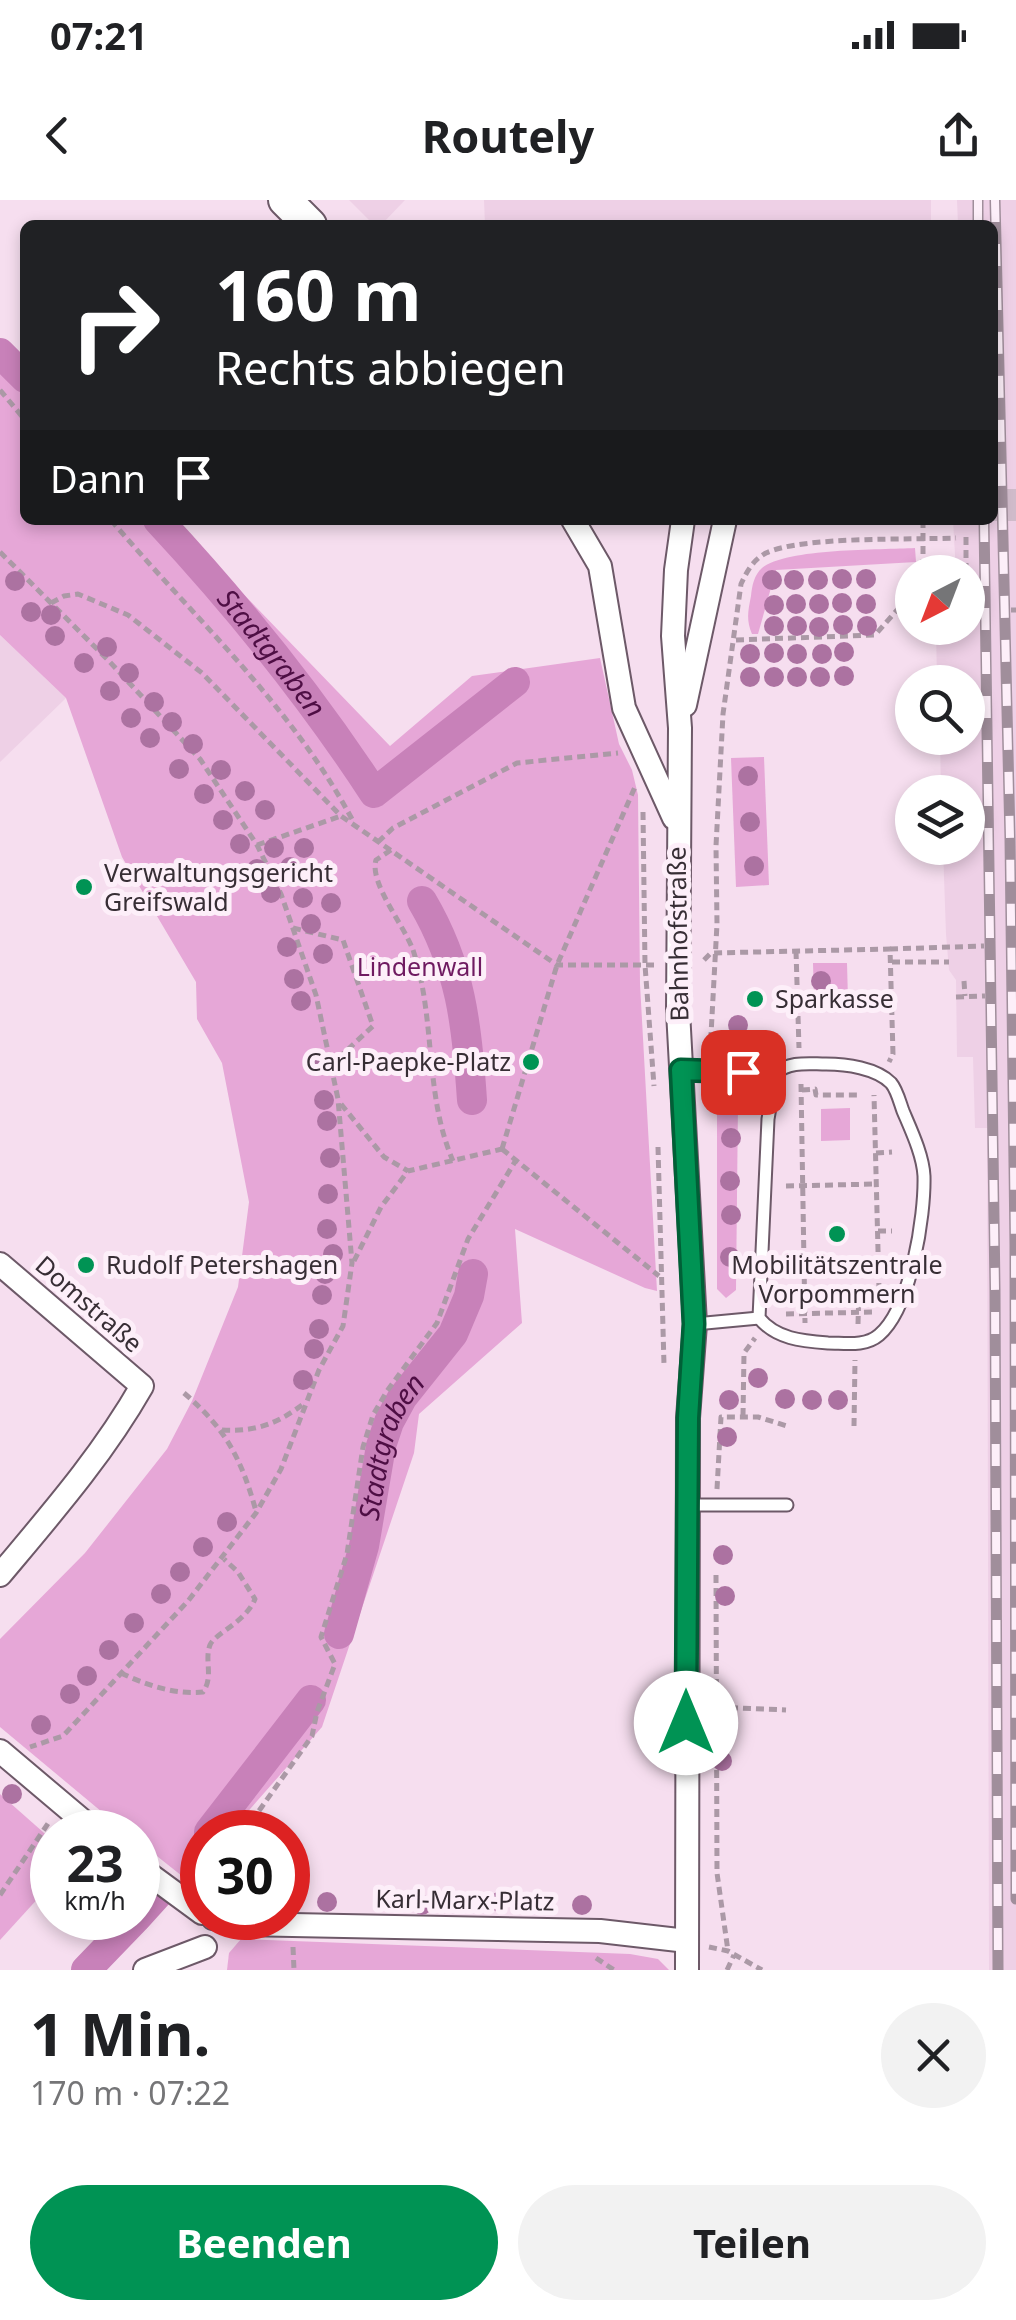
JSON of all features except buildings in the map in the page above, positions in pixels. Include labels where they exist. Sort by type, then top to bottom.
[{"type":"main road","points":[[282,200],[304,220]]},
{"type":"street","name":"Bahnhofstraße","points":[[576,525],[600,566],[624,708],[632,732],[658,778],[677,826]]},
{"type":"street","name":"Bahnhofstraße","points":[[682,525],[673,636],[680,728],[678,1011],[694,1324],[688,1418],[687,1941]]},
{"type":"street","name":"Bahnhofstraße","points":[[680,728],[724,525]]},
{"type":"street","name":"Domstraße","points":[[0,1264],[142,1386],[117,1430],[81,1479],[0,1575]]},
{"type":"street","points":[[0,1751],[70,1810]]},
{"type":"street","name":"Karl-Marx-Platz","points":[[310,1925],[600,1931],[687,1941]]},
{"type":"street","points":[[203,1940],[214,1970]]},
{"type":"street","points":[[686,1970],[687,1941]]},
{"type":"street","points":[[145,1970],[205,1947]]},
{"type":"lane","points":[[694,1324],[759,1318],[788,1338],[856,1344],[878,1337],[917,1256],[924,1174],[892,1084],[882,1078],[839,1064],[785,1065],[776,1073],[765,1159],[759,1318]]},
{"type":"lane","points":[[681,1070],[776,1073]]},
{"type":"lane","points":[[688,1505],[787,1505]]},
{"type":"path","points":[[0,390],[20,414]]},
{"type":"path","points":[[115,525],[270,700],[326,775],[355,826]]},
{"type":"path","points":[[923,525],[924,555]]},
{"type":"path","points":[[710,1070],[723,714],[741,584],[754,562],[764,554],[795,545],[956,538]]},
{"type":"path","points":[[966,538],[966,555]]},
{"type":"path","points":[[0,552],[200,759],[256,845],[281,894],[316,995],[338,1099],[352,1264],[342,1326],[281,1469],[256,1513],[160,1634],[64,1736],[38,1744]]},
{"type":"path","points":[[51,603],[78,594],[128,614],[202,673],[342,816],[557,966],[645,966]]},
{"type":"path","points":[[736,640],[875,634],[895,612]]},
{"type":"path","points":[[378,842],[393,828],[516,762],[628,752]]},
{"type":"path","points":[[502,1149],[557,966],[641,778],[643,789]]},
{"type":"path","points":[[643,808],[645,966],[656,1103]]},
{"type":"path","points":[[256,845],[342,816]]},
{"type":"path","points":[[391,850],[376,860],[374,877],[413,950],[427,1019],[437,1112],[453,1161]]},
{"type":"path","points":[[293,928],[343,940],[373,1026],[330,1066]]},
{"type":"path","points":[[716,952],[984,946]]},
{"type":"path","points":[[882,1078],[892,1054],[890,949]]},
{"type":"path","points":[[796,951],[805,1326]]},
{"type":"path","points":[[890,962],[949,962]]},
{"type":"path","points":[[964,981],[965,996]]},
{"type":"path","points":[[956,997],[985,996]]},
{"type":"path","points":[[802,1090],[815,1089],[816,1095],[859,1092],[874,1097],[879,1289],[859,1290],[854,1426]]},
{"type":"path","points":[[338,1099],[384,1158],[408,1172]]},
{"type":"path","points":[[788,1104],[802,1104]]},
{"type":"path","points":[[658,1142],[662,1288]]},
{"type":"path","points":[[352,1264],[388,1196],[408,1172],[502,1149]]},
{"type":"path","points":[[502,1149],[661,1277]]},
{"type":"path","points":[[876,1153],[892,1152]]},
{"type":"path","points":[[260,1810],[312,1736],[316,1712],[335,1664],[321,1638],[347,1554],[363,1447],[373,1415],[437,1323],[468,1239],[516,1160]]},
{"type":"path","points":[[786,1186],[876,1184]]},
{"type":"path","points":[[878,1231],[892,1231]]},
{"type":"path","points":[[784,1260],[804,1260]]},
{"type":"path","points":[[780,1314],[876,1312]]},
{"type":"path","points":[[743,1416],[744,1353]]},
{"type":"path","points":[[184,1392],[222,1430],[244,1469],[256,1513]]},
{"type":"path","points":[[222,1430],[262,1428],[307,1401]]},
{"type":"path","points":[[716,1505],[720,1416],[758,1416],[787,1426]]},
{"type":"path","points":[[120,1673],[180,1692],[203,1692],[209,1682],[209,1648],[213,1639],[237,1625],[256,1599],[224,1558]]},
{"type":"path","points":[[716,1562],[718,1886],[728,1951],[762,1970]]},
{"type":"path","points":[[717,1707],[786,1710]]},
{"type":"path","points":[[0,1895],[60,1802]]},
{"type":"path","points":[[727,1970],[734,1955]]},
{"type":"path","points":[[597,1958],[614,1970]]},
{"type":"shaded area","points":[[349,200],[405,200],[386,220],[369,220]]},
{"type":"shaded area","points":[[484,200],[931,200],[931,220],[485,220]]},
{"type":"shaded area","points":[[957,200],[1016,200],[1016,1970],[989,1970],[987,1128],[975,1128],[973,1057],[957,1057],[956,980],[949,970],[944,865],[985,865],[985,775],[941,775],[940,755],[985,755],[985,665],[937,665],[936,645],[985,645],[985,555],[955,555],[953,525],[998,525],[998,220],[958,220]]},
{"type":"shaded area","points":[[0,635],[66,698],[0,762]]},
{"type":"green space","name":"Lindenwall","points":[[0,342],[20,363],[20,525],[177,525],[390,746],[472,676],[600,658],[619,744],[632,770],[638,795],[640,984],[657,1291],[515,1229],[522,1323],[419,1414],[414,1453],[322,1727],[249,1810],[180,1810],[180,1874],[160,1858],[160,1810],[100,1810],[0,1727],[0,1639],[85,1553],[167,1449],[192,1401],[238,1287],[249,1202],[222,1063],[197,1019],[196,982],[122,857],[66,698],[0,635]]},
{"type":"green space","points":[[915,548],[916,555],[895,555],[895,563],[776,570],[758,634],[752,634],[748,615],[754,581],[762,568],[774,561],[812,553]]},
{"type":"green space","points":[[764,757],[769,885],[736,887],[731,758]]},
{"type":"green space","points":[[813,963],[847,963],[848,1000],[814,1001]]},
{"type":"green space","points":[[720,1094],[735,1094],[738,1102],[736,1290],[726,1298],[717,1289],[717,1101]]},
{"type":"green space","points":[[850,1108],[850,1140],[821,1141],[821,1109]]},
{"type":"green space","points":[[0,1794],[30,1821],[30,1907],[0,1940]]},
{"type":"green space","points":[[240,1940],[267,1940],[630,1954],[658,1959],[669,1970],[227,1970],[229,1953]]},
{"type":"waterway","name":"Stadtgraben","points":[[0,353],[20,373]]},
{"type":"waterway","name":"Stadtgraben","points":[[163,525],[272,652],[374,793],[515,682]]},
{"type":"waterway","name":"Stadtgraben","points":[[422,901],[454,973],[468,1047],[472,1100]]},
{"type":"waterway","name":"Stadtgraben","points":[[339,1634],[364,1546],[381,1446],[389,1422],[402,1398],[453,1334],[469,1296],[473,1274]]},
{"type":"waterway","name":"Stadtgraben","points":[[226,1810],[311,1700]]},
{"type":"waterway","name":"Stadtgraben","points":[[86,1970],[115,1940]]},
{"type":"tunnel","points":[[998,505],[1016,505]]},
{"type":"railway","points":[[978,200],[978,220]]},
{"type":"railway","points":[[995,200],[995,220]]},
{"type":"railway","points":[[998,328],[1015,1245],[1016,1899]]},
{"type":"railway","points":[[984,525],[995,1290],[998,1970]]},
{"type":"place","name":"Verwaltungsgericht Greifswald","points":[[84,887]]},
{"type":"place","name":"Sparkasse","points":[[755,999]]},
{"type":"place","name":"Carl-Paepke-Platz","points":[[531,1062]]},
{"type":"place","name":"Mobilitätszentrale Vorpommern","points":[[837,1234]]},
{"type":"place","name":"Rudolf Petershagen","points":[[86,1265]]},
{"type":"route","points":[[686,1723],[688,1418],[694,1324],[681,1070],[743,1072]]}]
